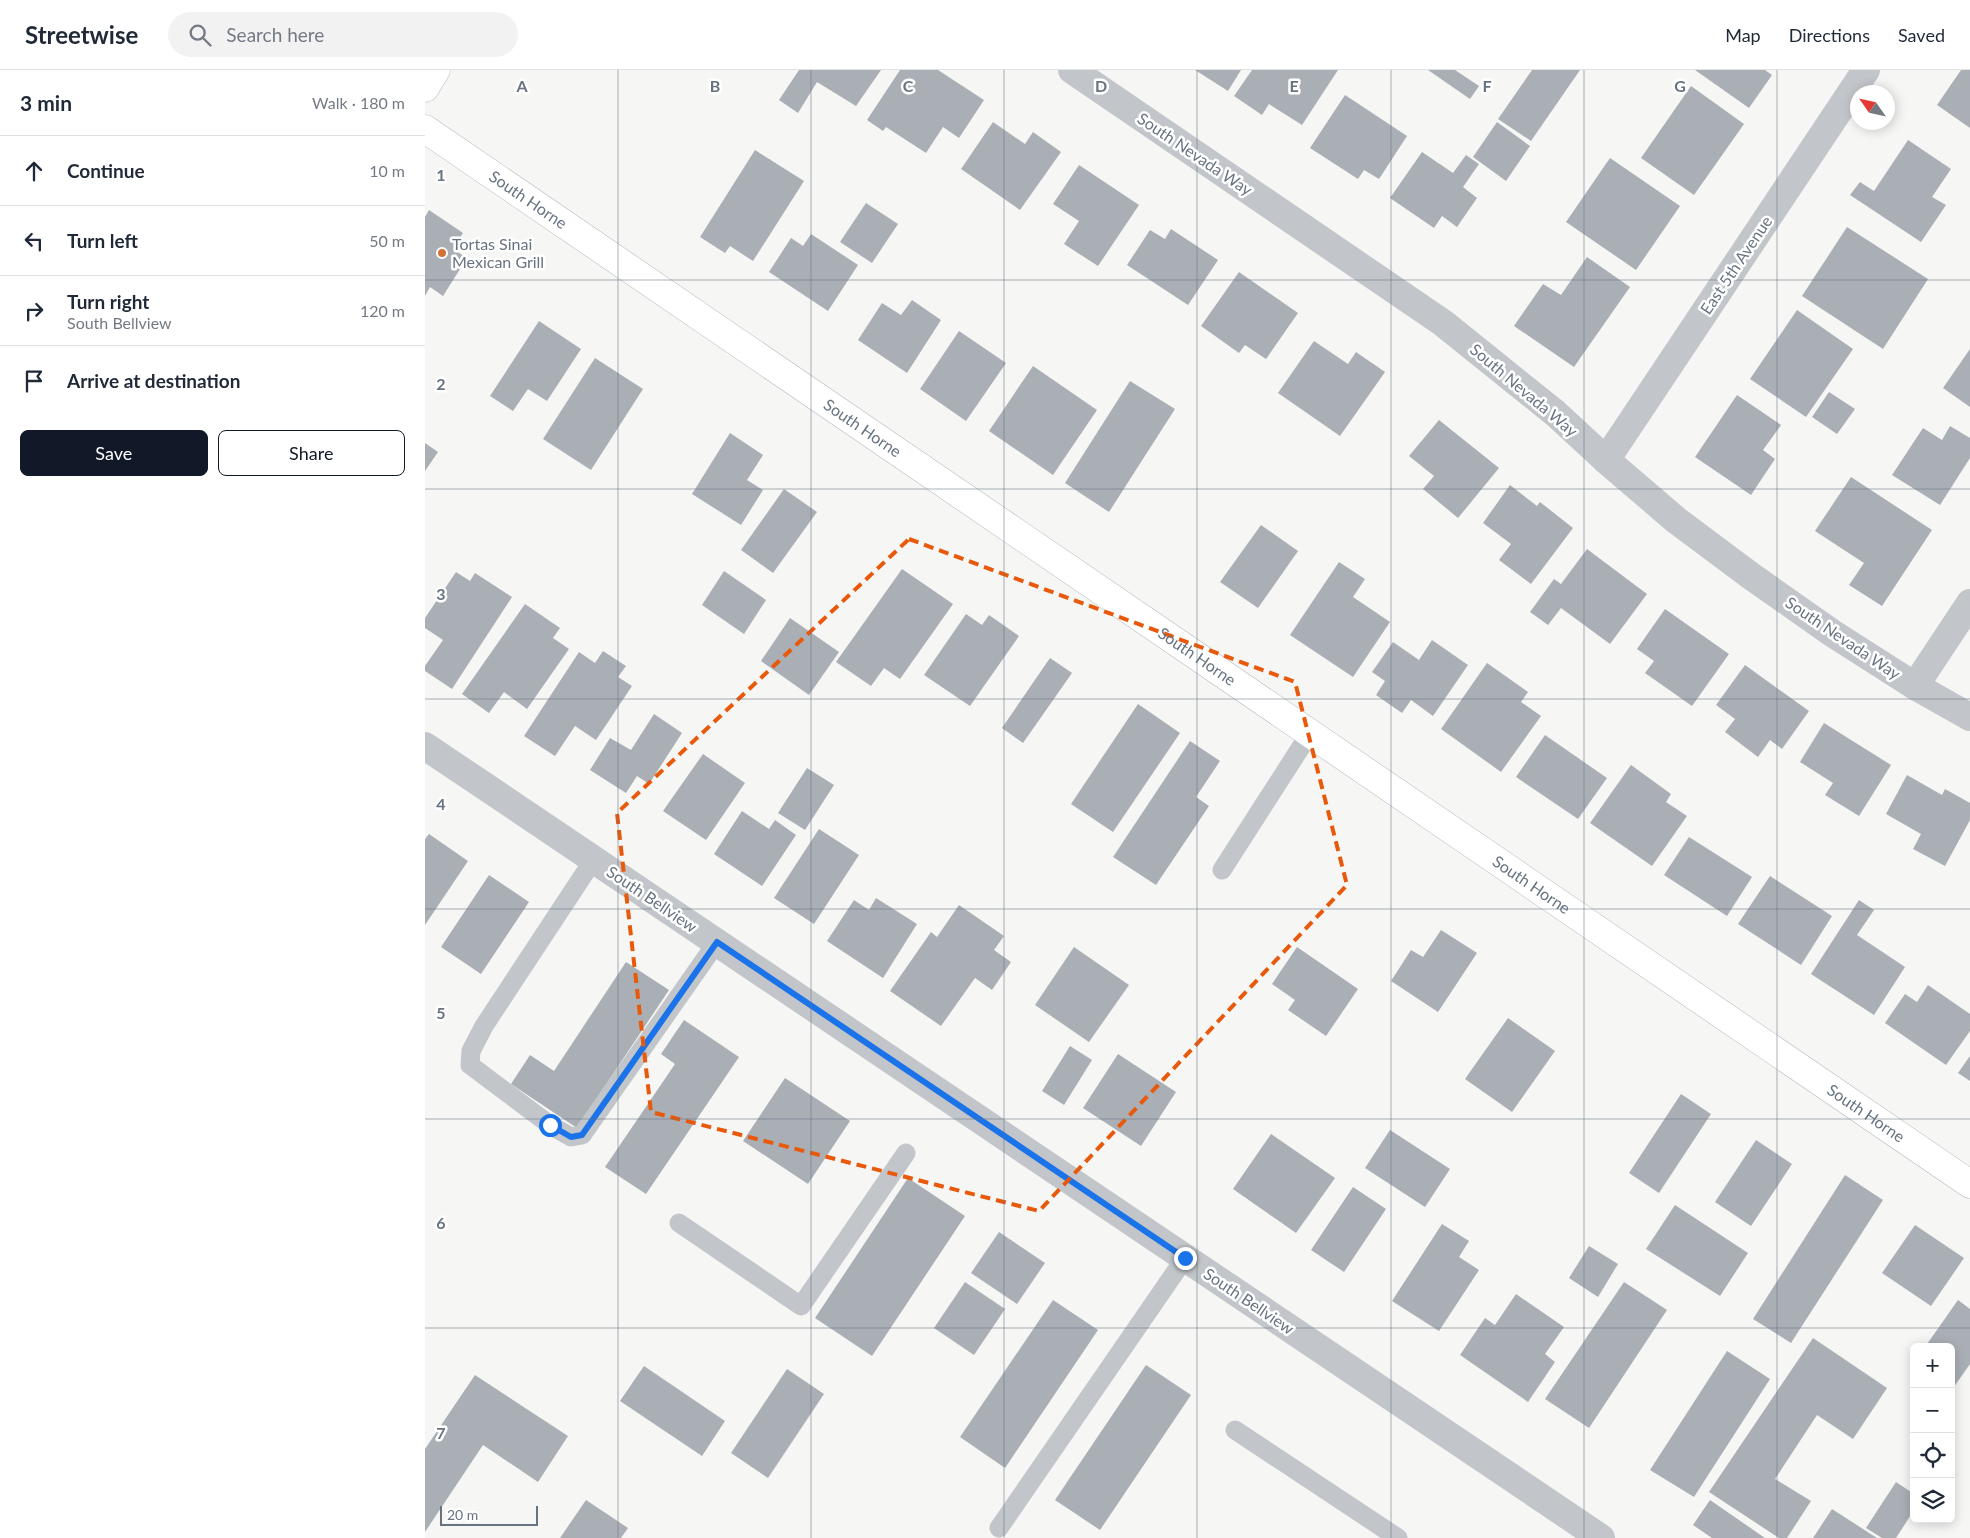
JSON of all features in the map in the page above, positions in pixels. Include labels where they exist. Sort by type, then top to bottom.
[{"type":"street","points":[[425,88],[437,70]]},
{"type":"street","name":"South Nevada Way","points":[[1071,70],[1443,323],[1555,413],[1676,520],[1751,576],[1831,633],[1915,686],[1970,717]]},
{"type":"street","name":"East 5th Avenue","points":[[1606,460],[1866,70]]},
{"type":"street","name":"South Horne","points":[[425,129],[1970,1184]]},
{"type":"street","points":[[1915,686],[1970,603]]},
{"type":"street","name":"South Bellview","points":[[425,746],[1601,1538]]},
{"type":"lane","points":[[1222,870],[1310,733]]},
{"type":"lane","points":[[594,859],[484,1026],[471,1051],[470,1065],[550,1125],[571,1137],[582,1135],[717,942]]},
{"type":"lane","points":[[679,1223],[801,1306],[906,1153]]},
{"type":"lane","points":[[999,1528],[1185,1258]]},
{"type":"lane","points":[[1235,1430],[1398,1538]]},
{"type":"highlighted area","points":[[909,539],[1295,682],[1347,885],[1039,1211],[651,1112],[617,813]]},
{"type":"building","points":[[799,70],[881,70],[856,106],[817,82],[798,113],[779,100]]},
{"type":"building","points":[[900,70],[938,70],[984,100],[959,138],[943,127],[926,153],[886,127],[883,131],[867,120]]},
{"type":"building","points":[[1195,70],[1241,70],[1228,91]]},
{"type":"building","points":[[1252,70],[1338,70],[1302,125],[1269,104],[1262,115],[1234,96]]},
{"type":"building","points":[[1428,70],[1455,70],[1479,86],[1470,99]]},
{"type":"building","points":[[1532,70],[1580,70],[1531,141],[1498,119]]},
{"type":"building","points":[[1695,70],[1765,70],[1772,75],[1749,108]]},
{"type":"building","points":[[1961,70],[1970,70],[1970,128],[1937,105]]},
{"type":"building","points":[[1691,86],[1744,124],[1694,195],[1641,158]]},
{"type":"building","points":[[1345,95],[1407,136],[1379,179],[1364,170],[1358,179],[1310,148]]},
{"type":"building","points":[[993,122],[1025,144],[1033,132],[1061,152],[1020,210],[961,169]]},
{"type":"building","points":[[1497,122],[1530,146],[1506,181],[1473,157]]},
{"type":"building","points":[[1908,140],[1951,169],[1932,197],[1946,205],[1921,242],[1850,195],[1860,182],[1874,191]]},
{"type":"building","points":[[755,150],[804,181],[753,261],[730,246],[725,253],[700,237]]},
{"type":"building","points":[[1422,152],[1453,173],[1466,155],[1479,164],[1463,187],[1477,198],[1457,227],[1442,216],[1434,228],[1390,198]]},
{"type":"building","points":[[1610,158],[1680,206],[1636,270],[1566,222]]},
{"type":"building","points":[[1079,165],[1139,205],[1098,266],[1064,244],[1079,221],[1053,204]]},
{"type":"building","points":[[866,203],[898,224],[872,263],[840,242]]},
{"type":"building","name":"Tortas Sinai Mexican Grill","points":[[429,210],[463,233],[453,249],[467,258],[443,296],[430,287],[425,296],[425,217]]},
{"type":"building","points":[[1847,227],[1928,279],[1883,349],[1802,296]]},
{"type":"building","points":[[1171,229],[1218,260],[1188,305],[1127,265],[1150,230],[1165,239]]},
{"type":"building","points":[[811,234],[858,265],[828,311],[769,272],[791,238],[803,246]]},
{"type":"building","points":[[1587,257],[1630,287],[1574,367],[1514,326],[1543,284],[1561,295]]},
{"type":"building","points":[[1239,272],[1298,313],[1266,359],[1245,345],[1239,353],[1201,326]]},
{"type":"building","points":[[912,300],[941,320],[907,373],[858,340],[882,303],[901,315]]},
{"type":"building","points":[[1797,310],[1853,349],[1806,417],[1750,379]]},
{"type":"building","points":[[539,321],[581,349],[547,401],[528,389],[513,411],[490,396]]},
{"type":"building","points":[[959,331],[1006,363],[966,421],[920,389]]},
{"type":"building","points":[[1314,341],[1348,364],[1356,352],[1385,372],[1340,436],[1278,393]]},
{"type":"building","points":[[1970,349],[1970,407],[1943,388]]},
{"type":"building","points":[[595,358],[643,389],[591,470],[543,439]]},
{"type":"building","points":[[1033,366],[1097,410],[1053,475],[989,431]]},
{"type":"building","points":[[1130,381],[1175,409],[1109,512],[1065,483]]},
{"type":"building","points":[[1829,392],[1855,409],[1837,434],[1812,417]]},
{"type":"building","points":[[1737,395],[1781,425],[1763,450],[1775,459],[1751,495],[1695,457]]},
{"type":"building","points":[[1439,420],[1499,468],[1458,518],[1423,489],[1434,476],[1409,456]]},
{"type":"building","points":[[1950,426],[1970,438],[1970,458],[1940,505],[1892,475],[1923,428],[1942,440]]},
{"type":"building","points":[[730,433],[763,455],[747,480],[763,490],[741,525],[692,494]]},
{"type":"building","points":[[425,443],[438,452],[425,471]]},
{"type":"building","points":[[1851,477],[1932,530],[1882,606],[1849,585],[1864,563],[1815,531]]},
{"type":"building","points":[[1510,485],[1537,506],[1540,502],[1573,528],[1531,584],[1499,560],[1511,544],[1483,523]]},
{"type":"building","points":[[784,489],[817,512],[773,573],[741,550]]},
{"type":"building","points":[[1261,525],[1298,551],[1258,608],[1220,582]]},
{"type":"building","points":[[1587,549],[1647,594],[1610,644],[1561,608],[1548,625],[1530,612],[1554,579],[1561,584]]},
{"type":"building","points":[[1339,562],[1365,579],[1353,597],[1390,622],[1353,677],[1290,635]]},
{"type":"building","points":[[902,569],[953,604],[900,679],[884,668],[871,686],[836,662]]},
{"type":"building","points":[[724,571],[766,600],[744,634],[702,605]]},
{"type":"building","points":[[456,572],[470,581],[475,573],[512,597],[452,689],[425,671],[425,666],[443,640],[425,628],[425,618]]},
{"type":"building","points":[[525,604],[560,628],[553,638],[569,649],[527,709],[504,692],[489,713],[462,694]]},
{"type":"building","points":[[1665,609],[1729,654],[1692,706],[1645,673],[1654,661],[1637,649]]},
{"type":"building","points":[[966,614],[982,625],[989,615],[1019,636],[970,706],[924,675]]},
{"type":"building","points":[[790,618],[839,652],[809,695],[761,661]]},
{"type":"building","points":[[1432,640],[1468,665],[1433,716],[1411,700],[1402,713],[1376,695],[1385,681],[1372,672],[1393,642],[1419,660]]},
{"type":"building","points":[[603,651],[626,666],[618,677],[632,686],[596,740],[575,726],[555,756],[524,736],[579,652],[595,663]]},
{"type":"building","points":[[1050,658],[1072,673],[1023,743],[1002,728]]},
{"type":"building","points":[[1487,663],[1528,692],[1521,702],[1541,716],[1501,772],[1441,729]]},
{"type":"building","points":[[1745,665],[1809,711],[1782,749],[1770,740],[1758,757],[1725,732],[1735,719],[1716,705]]},
{"type":"building","points":[[1138,704],[1180,733],[1113,832],[1071,804]]},
{"type":"building","points":[[654,714],[682,733],[649,784],[637,776],[626,793],[590,770],[610,738],[631,750]]},
{"type":"building","points":[[1824,723],[1891,765],[1859,816],[1825,795],[1833,783],[1800,762]]},
{"type":"building","points":[[1545,735],[1607,778],[1578,819],[1516,777]]},
{"type":"building","points":[[1190,741],[1220,761],[1196,797],[1209,806],[1156,885],[1113,857]]},
{"type":"building","points":[[703,754],[745,783],[706,840],[663,811]]},
{"type":"building","points":[[1631,765],[1671,794],[1666,802],[1687,816],[1652,866],[1590,823]]},
{"type":"building","points":[[807,768],[834,785],[805,830],[778,813]]},
{"type":"building","points":[[1907,775],[1942,795],[1945,789],[1970,803],[1970,820],[1945,866],[1913,849],[1921,834],[1886,814]]},
{"type":"building","points":[[742,811],[769,829],[775,820],[796,835],[762,886],[714,854]]},
{"type":"building","points":[[819,829],[859,855],[814,924],[774,898]]},
{"type":"building","points":[[429,834],[468,861],[425,925],[425,839]]},
{"type":"building","points":[[1689,837],[1752,877],[1727,916],[1664,875]]},
{"type":"building","points":[[489,875],[529,902],[481,974],[441,947]]},
{"type":"building","points":[[1770,876],[1832,916],[1801,965],[1738,924]]},
{"type":"building","points":[[876,898],[917,924],[883,978],[827,941],[854,900],[869,910]]},
{"type":"building","points":[[1859,900],[1874,910],[1857,935],[1905,967],[1874,1015],[1811,974]]},
{"type":"building","points":[[959,905],[1004,936],[994,950],[1011,962],[992,990],[975,978],[941,1026],[890,991],[931,932],[937,937]]},
{"type":"building","points":[[1441,930],[1477,953],[1438,1012],[1391,981],[1411,950],[1423,957]]},
{"type":"building","points":[[1074,947],[1129,985],[1089,1042],[1035,1005]]},
{"type":"building","points":[[1297,947],[1358,989],[1326,1036],[1288,1010],[1295,1000],[1272,984]]},
{"type":"building","points":[[626,962],[669,990],[577,1128],[511,1084],[530,1055],[554,1071]]},
{"type":"building","points":[[1928,985],[1970,1014],[1970,1031],[1946,1065],[1885,1023],[1905,994],[1917,1002]]},
{"type":"building","points":[[1508,1018],[1555,1051],[1512,1112],[1465,1079]]},
{"type":"building","points":[[684,1020],[739,1057],[646,1194],[605,1167],[675,1064],[661,1054]]},
{"type":"building","points":[[1070,1046],[1092,1060],[1064,1105],[1042,1091]]},
{"type":"building","points":[[1118,1054],[1176,1092],[1141,1146],[1083,1108]]},
{"type":"building","points":[[1970,1056],[1970,1081],[1958,1073]]},
{"type":"building","points":[[785,1078],[850,1121],[808,1184],[743,1141]]},
{"type":"building","points":[[1681,1094],[1711,1114],[1659,1193],[1629,1173]]},
{"type":"building","points":[[1390,1130],[1450,1169],[1425,1207],[1365,1168]]},
{"type":"building","points":[[1271,1134],[1335,1178],[1296,1233],[1233,1189]]},
{"type":"building","points":[[1756,1140],[1792,1164],[1751,1226],[1715,1202]]},
{"type":"building","points":[[1845,1175],[1883,1200],[1791,1343],[1753,1319]]},
{"type":"building","points":[[908,1178],[965,1216],[872,1356],[815,1318]]},
{"type":"building","points":[[1353,1187],[1386,1209],[1344,1272],[1311,1250]]},
{"type":"building","points":[[1675,1205],[1748,1253],[1720,1296],[1646,1249]]},
{"type":"building","points":[[1442,1224],[1469,1241],[1459,1257],[1479,1270],[1439,1331],[1392,1301]]},
{"type":"building","points":[[1915,1225],[1964,1258],[1931,1306],[1882,1273]]},
{"type":"building","points":[[999,1232],[1045,1263],[1017,1304],[971,1273]]},
{"type":"building","points":[[1589,1246],[1618,1264],[1598,1297],[1569,1278]]},
{"type":"building","points":[[965,1282],[1005,1309],[974,1355],[934,1328]]},
{"type":"building","points":[[1624,1282],[1667,1310],[1589,1428],[1545,1399]]},
{"type":"building","points":[[1516,1294],[1564,1327],[1545,1354],[1555,1362],[1528,1402],[1460,1355],[1485,1318],[1495,1325]]},
{"type":"building","points":[[1053,1300],[1098,1330],[1005,1468],[960,1437]]},
{"type":"building","points":[[1958,1300],[1970,1309],[1970,1364],[1955,1385],[1955,1343],[1928,1343]]},
{"type":"building","points":[[1813,1338],[1887,1388],[1853,1439],[1817,1415],[1775,1479],[1811,1501],[1787,1538],[1779,1538],[1709,1492]]},
{"type":"building","points":[[1727,1351],[1770,1379],[1694,1497],[1650,1470]]},
{"type":"building","points":[[1146,1365],[1191,1395],[1100,1530],[1055,1500]]},
{"type":"building","points":[[644,1366],[725,1421],[702,1456],[620,1401]]},
{"type":"building","points":[[787,1369],[824,1394],[768,1478],[731,1453]]},
{"type":"building","points":[[475,1375],[568,1436],[538,1482],[483,1445],[425,1532],[425,1449]]},
{"type":"building","points":[[1896,1482],[1910,1491],[1910,1516],[1896,1538],[1882,1538],[1866,1528]]},
{"type":"building","points":[[586,1500],[628,1528],[621,1538],[560,1538]]},
{"type":"building","points":[[1710,1500],[1765,1538],[1712,1538],[1693,1525]]},
{"type":"building","points":[[1832,1509],[1877,1538],[1813,1538]]},
{"type":"place","name":"Tortas Sinai Mexican Grill","points":[[442,253]]},
{"type":"route","points":[[550,1125],[571,1137],[582,1135],[717,942],[1185,1258]]}]
